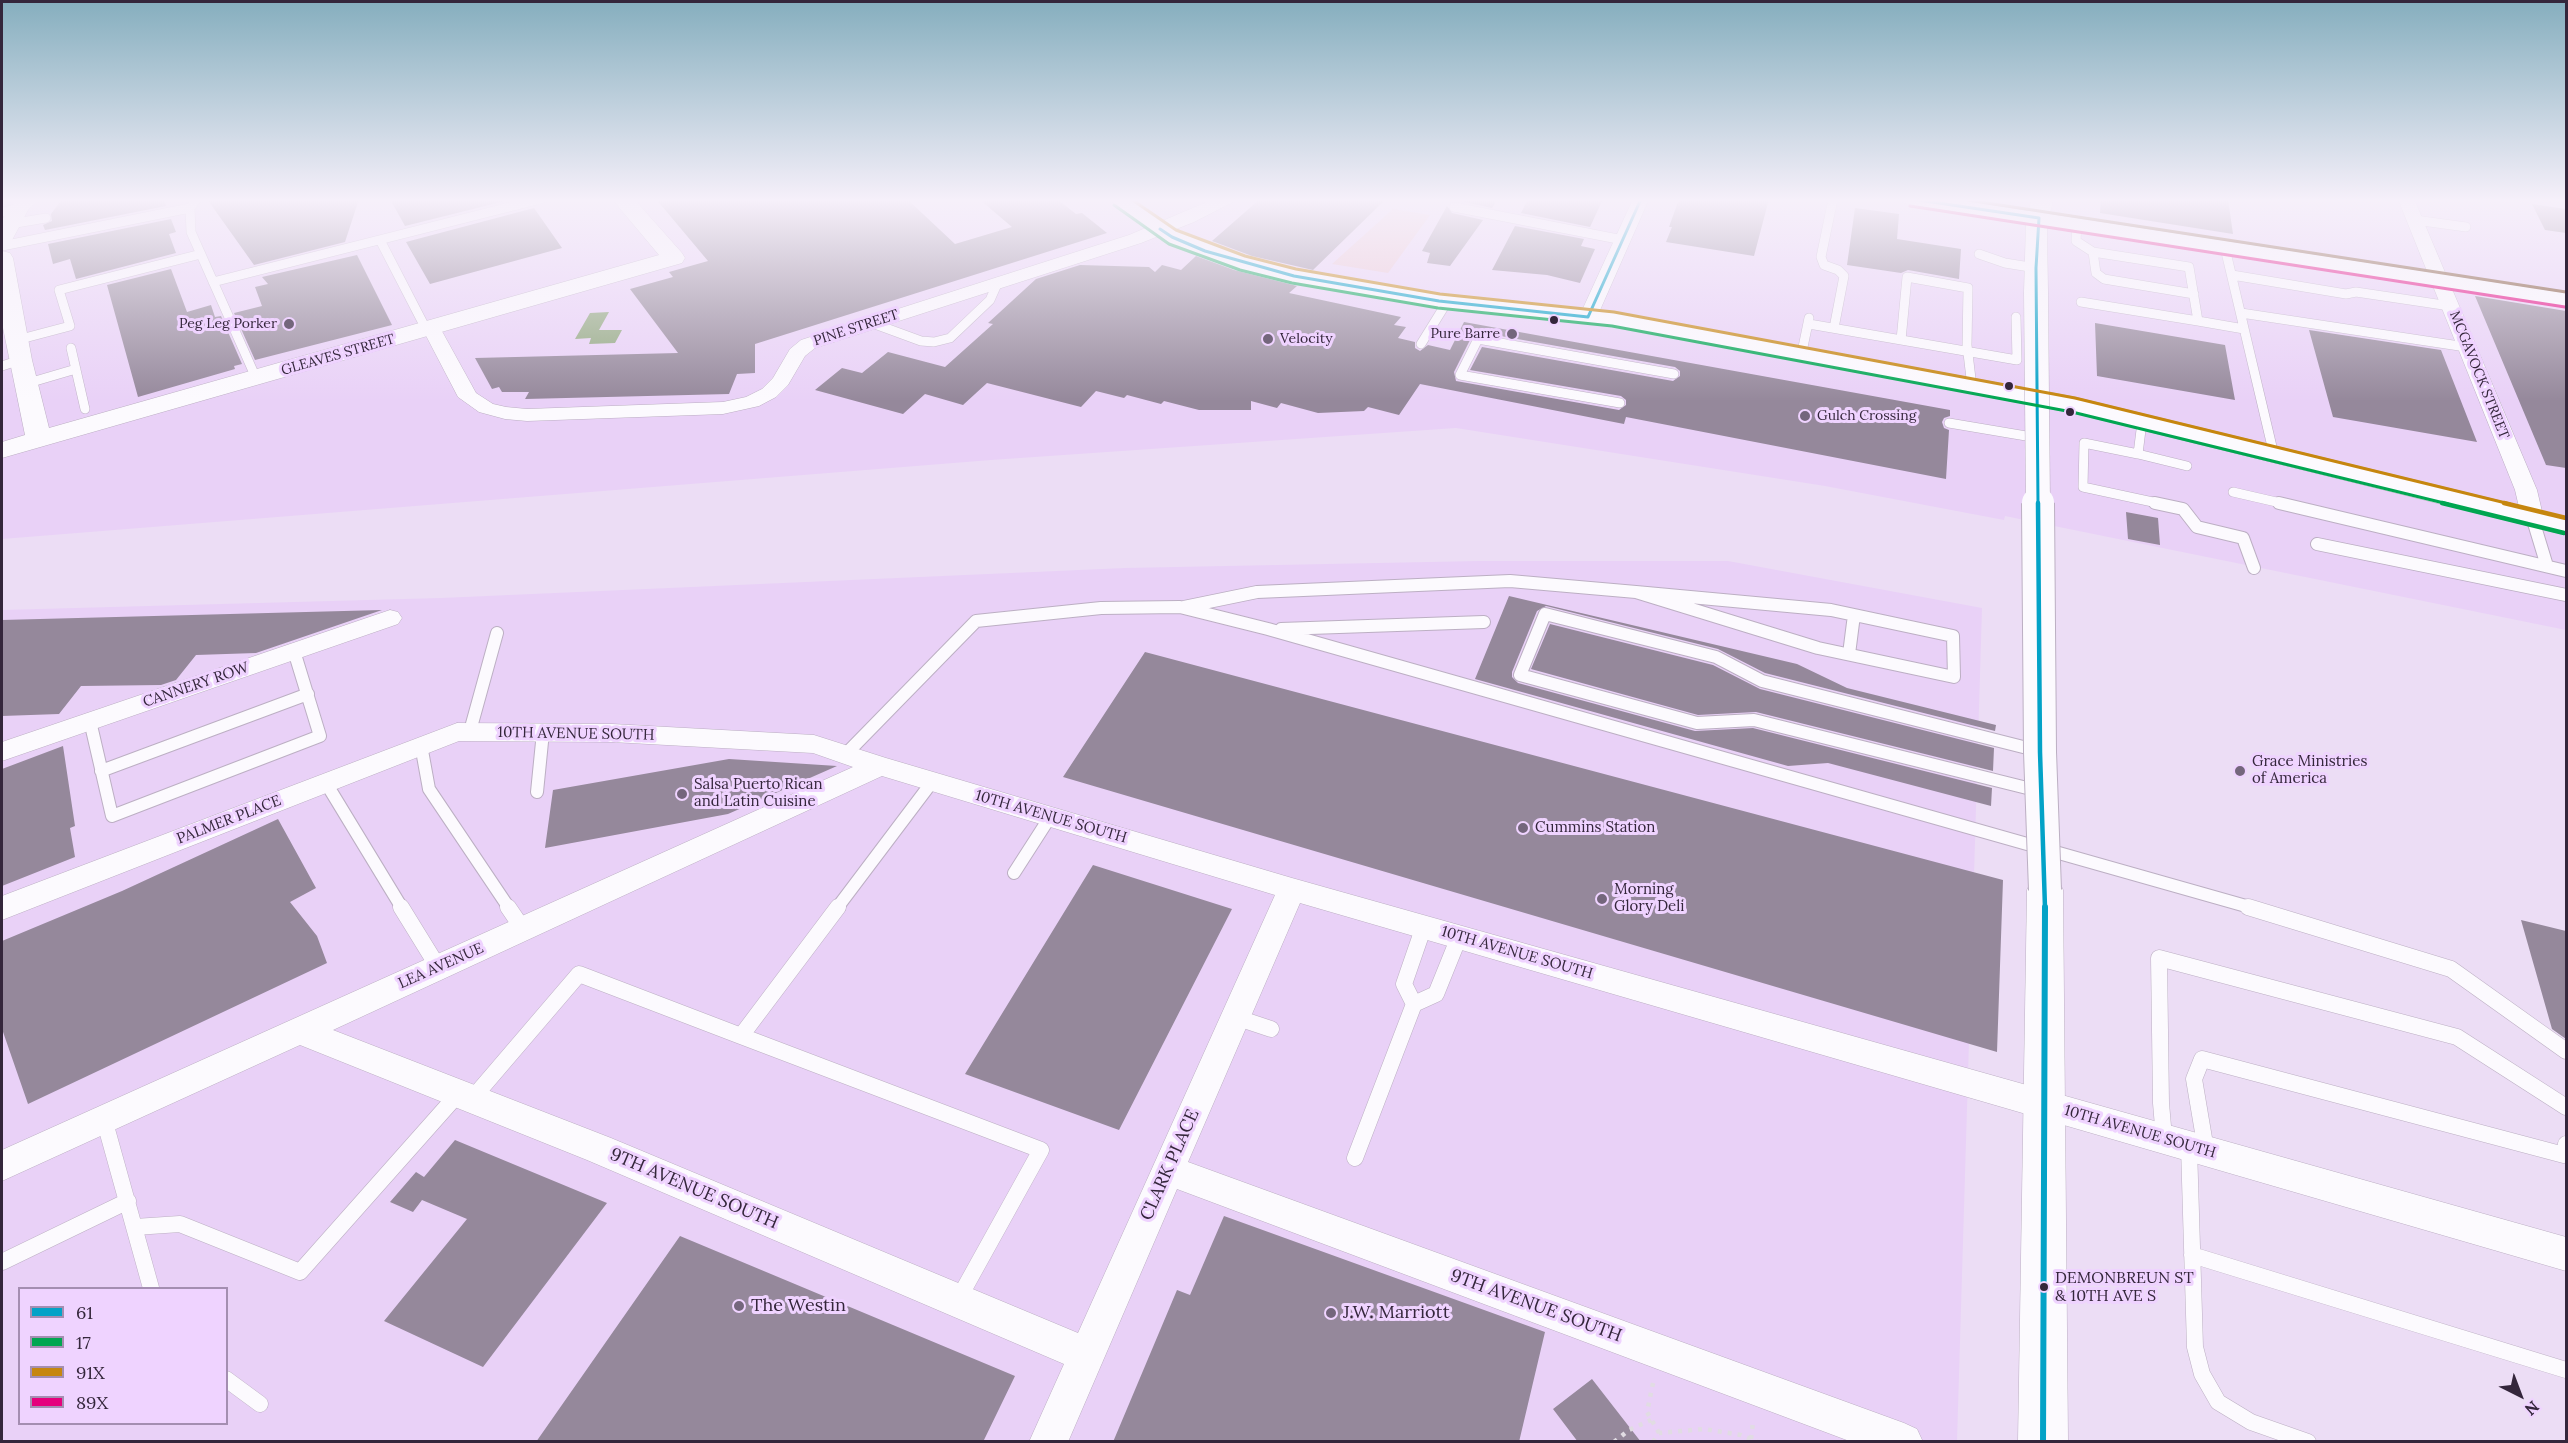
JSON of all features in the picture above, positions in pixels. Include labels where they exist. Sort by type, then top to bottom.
[{"type":"main road","points":[[3,266],[16,362],[39,440]]},
{"type":"main road","name":"GLEAVES STREET","points":[[2,450],[645,266]]},
{"type":"main road","points":[[1259,266],[1294,276],[1447,302],[1588,317],[1802,352],[1972,387],[2074,405],[2533,520],[2566,526]]},
{"type":"main road","points":[[2037,266],[2040,752],[2045,890],[2043,1442]]},
{"type":"main road","points":[[2349,266],[2566,300]]},
{"type":"street","name":"PINE STREET","points":[[429,329],[468,397],[486,408],[526,415],[723,408],[752,402],[769,393],[781,381],[797,353],[808,344],[1046,266]]},
{"type":"street","points":[[1588,317],[1611,266]]},
{"type":"street","name":"MCGAVOCK STREET","points":[[2435,266],[2526,490],[2533,520]]},
{"type":"street","name":"CANNERY ROW","points":[[2,752],[390,618]]},
{"type":"street","name":"10TH AVENUE SOUTH","points":[[463,732],[543,732],[814,744],[932,782],[1292,889],[2566,1254]]},
{"type":"street","name":"PALMER PLACE","points":[[2,908],[421,746],[463,732]]},
{"type":"street","name":"LEA AVENUE","points":[[2,1166],[880,766]]},
{"type":"street","name":"CLARK PLACE","points":[[1048,1442],[1292,889]]},
{"type":"street","name":"9TH AVENUE SOUTH","points":[[298,1030],[599,1149],[1086,1355]]},
{"type":"street","name":"9TH AVENUE SOUTH","points":[[1168,1170],[1904,1442]]},
{"type":"lane","points":[[16,362],[70,327],[59,290],[152,266]]},
{"type":"lane","points":[[206,266],[256,378]]},
{"type":"lane","points":[[213,282],[275,266]]},
{"type":"lane","points":[[395,266],[429,329]]},
{"type":"lane","points":[[1829,266],[1844,276],[1834,328]]},
{"type":"lane","points":[[2011,266],[2036,280]]},
{"type":"lane","points":[[2095,266],[2096,273],[2104,279],[2194,294]]},
{"type":"lane","points":[[2185,266],[2189,267],[2198,321]]},
{"type":"lane","points":[[2230,266],[2274,455]]},
{"type":"lane","points":[[2232,275],[2346,294],[2356,292],[2450,306]]},
{"type":"lane","points":[[1901,340],[1907,277],[1968,288],[1967,351],[1972,387]]},
{"type":"lane","points":[[872,323],[921,341],[934,342],[950,338],[990,300],[998,282]]},
{"type":"lane","points":[[1421,344],[1447,302]]},
{"type":"lane","points":[[2080,302],[2244,329]]},
{"type":"lane","points":[[2241,313],[2466,347]]},
{"type":"lane","points":[[1802,352],[1809,320],[1834,328],[2016,360],[2016,317]]},
{"type":"lane","points":[[1620,403],[1460,375],[1478,339],[1674,374]]},
{"type":"lane","points":[[71,348],[85,408]]},
{"type":"lane","points":[[16,362],[76,369]]},
{"type":"lane","points":[[2138,454],[2142,422]]},
{"type":"lane","points":[[1949,423],[2038,438]]},
{"type":"lane","points":[[2187,466],[2084,443],[2083,487],[2182,509],[2198,527],[2243,538],[2254,568]]},
{"type":"lane","points":[[2233,492],[2566,571]]},
{"type":"lane","points":[[2533,520],[2547,566]]},
{"type":"lane","points":[[2318,544],[2566,595]]},
{"type":"lane","points":[[845,755],[976,621],[1101,608],[1180,607],[1257,592],[1510,581],[1635,592],[1832,610],[1953,636],[1954,676],[1818,648],[1635,592]]},
{"type":"lane","points":[[1180,607],[1268,629],[2288,918],[2451,969],[2566,1051]]},
{"type":"lane","points":[[2040,752],[1762,681],[1716,657],[1545,614],[1520,675],[1698,723],[1754,720],[2042,792]]},
{"type":"lane","points":[[1849,654],[1854,615]]},
{"type":"lane","points":[[1268,629],[1484,622]]},
{"type":"lane","points":[[463,732],[497,633]]},
{"type":"lane","points":[[90,721],[112,816],[320,736],[294,651]]},
{"type":"lane","points":[[101,771],[308,694]]},
{"type":"lane","points":[[537,792],[543,732]]},
{"type":"lane","points":[[421,746],[429,789],[523,929]]},
{"type":"lane","points":[[741,1036],[932,782]]},
{"type":"lane","points":[[326,783],[438,967]]},
{"type":"lane","points":[[1014,873],[1050,817]]},
{"type":"lane","points":[[1414,1004],[1404,984],[1424,926]]},
{"type":"lane","points":[[1355,1158],[1414,1004],[1436,994],[1459,937]]},
{"type":"lane","points":[[2187,1145],[2161,1103],[2159,958],[2457,1037],[2566,1107]]},
{"type":"lane","points":[[135,1227],[180,1224],[300,1272],[579,974],[1041,1150],[957,1301]]},
{"type":"lane","points":[[1235,1017],[1271,1029]]},
{"type":"lane","points":[[2308,1442],[2251,1422],[2218,1402],[2202,1374],[2194,1347],[2187,1145],[2194,1079],[2202,1059],[2564,1155],[2566,1144]]},
{"type":"lane","points":[[104,1118],[151,1287]]},
{"type":"lane","points":[[2,1262],[128,1201]]},
{"type":"lane","points":[[2192,1255],[2566,1370]]},
{"type":"lane","points":[[228,1380],[260,1404]]},
{"type":"path","points":[[1655,1373],[1647,1412],[1659,1433]]},
{"type":"path","points":[[1614,1442],[1629,1430],[1651,1420]]},
{"type":"path","points":[[1659,1433],[1704,1429],[1741,1435],[1758,1442]]},
{"type":"path","points":[[1653,1442],[1659,1433]]},
{"type":"shaded area","points":[[2,266],[2566,266],[2566,630],[2005,516],[2004,520],[1825,486],[1456,428],[991,460],[2,539]]},
{"type":"shaded area","points":[[1347,266],[1393,266],[1388,273]]},
{"type":"shaded area","points":[[609,312],[599,330],[622,330],[615,343],[589,344],[591,338],[575,339],[590,313]]},
{"type":"shaded area","points":[[1479,561],[1728,561],[1982,608],[1957,1441],[2,1441],[2,610],[441,598],[1125,568]]},
{"type":"building","points":[[72,266],[125,266],[76,279]]},
{"type":"building","points":[[308,266],[363,266],[392,325],[255,360],[234,313],[262,306],[255,287],[268,284],[262,277]]},
{"type":"building","points":[[420,266],[495,266],[430,284]]},
{"type":"building","points":[[689,266],[1001,266],[755,344],[755,373],[737,374],[729,394],[525,399],[529,392],[502,392],[499,387],[492,389],[475,358],[678,353],[630,289],[673,277],[669,272]]},
{"type":"building","points":[[1076,266],[1149,267],[1155,272],[1161,266],[1181,270],[1185,266],[1224,266],[1297,286],[1289,293],[1401,317],[1394,325],[1406,327],[1398,338],[1415,342],[1415,348],[1420,351],[1428,345],[1450,350],[1464,322],[1950,410],[1950,416],[1944,418],[1942,422],[1944,428],[1949,430],[1946,479],[1626,417],[1624,424],[1420,384],[1399,415],[1368,407],[1364,411],[1318,413],[1281,403],[1277,408],[1251,401],[1251,410],[1199,410],[1164,401],[1161,404],[1127,395],[1124,398],[1096,391],[1081,407],[987,383],[963,405],[925,394],[903,414],[815,390],[842,368],[862,373],[888,352],[945,367],[993,324],[988,323],[1036,279]],"holes":[[[1478,332],[1675,367],[1680,371],[1680,376],[1673,381],[1482,347],[1470,370],[1621,396],[1626,400],[1626,405],[1619,410],[1456,381],[1454,372],[1472,336]]]},
{"type":"building","points":[[1297,266],[1317,266],[1313,270]]},
{"type":"building","points":[[1494,266],[1587,266],[1580,283],[1547,275],[1492,270]]},
{"type":"building","points":[[1856,266],[1960,266],[1959,279],[1908,270],[1901,273]]},
{"type":"building","points":[[171,269],[187,312],[211,305],[215,317],[221,316],[242,364],[234,366],[235,369],[138,397],[107,285]]},
{"type":"building","points":[[2475,296],[2566,311],[2566,468],[2546,465]]},
{"type":"building","points":[[2095,323],[2225,345],[2235,400],[2097,376]]},
{"type":"building","points":[[2309,330],[2441,350],[2477,442],[2333,417]]},
{"type":"building","points":[[2126,512],[2158,518],[2160,545],[2128,539]]},
{"type":"building","points":[[1509,596],[1797,664],[1847,688],[1996,725],[1995,731],[1765,673],[1718,649],[1546,606],[1537,611],[1512,672],[1512,677],[1518,683],[1695,731],[1753,728],[1992,788],[1991,806],[1828,763],[1788,766],[1475,679]]},
{"type":"building","points":[[382,610],[256,653],[196,655],[176,680],[161,685],[81,686],[59,714],[2,716],[2,620]]},
{"type":"building","points":[[1550,624],[1713,665],[1760,689],[1994,748],[1993,771],[1756,712],[1698,715],[1531,669]]},
{"type":"building","name":"Cummins Station","points":[[1145,652],[2003,880],[1997,1052],[1063,777]]},
{"type":"building","points":[[63,746],[75,826],[70,828],[75,857],[2,886],[2,769]]},
{"type":"building","points":[[729,759],[837,766],[728,814],[545,848],[553,790]]},
{"type":"building","points":[[278,819],[316,888],[290,902],[317,936],[327,963],[28,1104],[2,1029],[2,941],[122,891]]},
{"type":"building","points":[[1093,865],[1232,909],[1119,1130],[965,1074]]},
{"type":"building","points":[[2521,920],[2566,931],[2566,1039],[2552,1029]]},
{"type":"building","points":[[455,1140],[607,1203],[483,1367],[384,1321],[467,1219],[422,1200],[413,1212],[390,1202],[416,1172],[424,1177]]},
{"type":"building","name":"J.W. Marriott","points":[[1224,1216],[1545,1332],[1519,1442],[1113,1442],[1177,1290],[1190,1295]]},
{"type":"building","name":"The Westin","points":[[680,1236],[1015,1376],[983,1442],[536,1442]]},
{"type":"building","points":[[1592,1379],[1641,1442],[1578,1442],[1553,1409]]},
{"type":"transit line","name":"17","points":[[1230,266],[1292,283],[1438,308],[1612,326],[2072,412],[2564,533]]},
{"type":"transit line","name":"61","points":[[1260,266],[1294,276],[1439,301],[1588,317],[1611,266]]},
{"type":"transit line","name":"91X","points":[[1286,266],[1440,294],[1614,312],[2075,398],[2566,518]]},
{"type":"transit line","name":"61","points":[[2036,266],[2040,752],[2045,890],[2043,1442]]},
{"type":"transit line","name":"89X","points":[[2301,266],[2565,307]]},
{"type":"transit line","points":[[2399,266],[2566,292]]},
{"type":"place","name":"Peg Leg Porker","points":[[289,324]]},
{"type":"place","name":"Pure Barre","points":[[1512,334]]},
{"type":"place","name":"Velocity","points":[[1268,339]]},
{"type":"place","name":"Gulch Crossing","points":[[1805,416]]},
{"type":"place","name":"Grace Ministries of America","points":[[2240,771]]},
{"type":"place","name":"Salsa Puerto Rican and Latin Cuisine","points":[[682,794]]},
{"type":"place","name":"Cummins Station","points":[[1523,828]]},
{"type":"place","name":"Morning Glory Deli","points":[[1602,899]]},
{"type":"place","name":"DEMONBREUN ST & 10TH AVE S","points":[[2044,1287]]},
{"type":"place","name":"The Westin","points":[[739,1306]]},
{"type":"place","name":"J.W. Marriott","points":[[1331,1313]]}]
